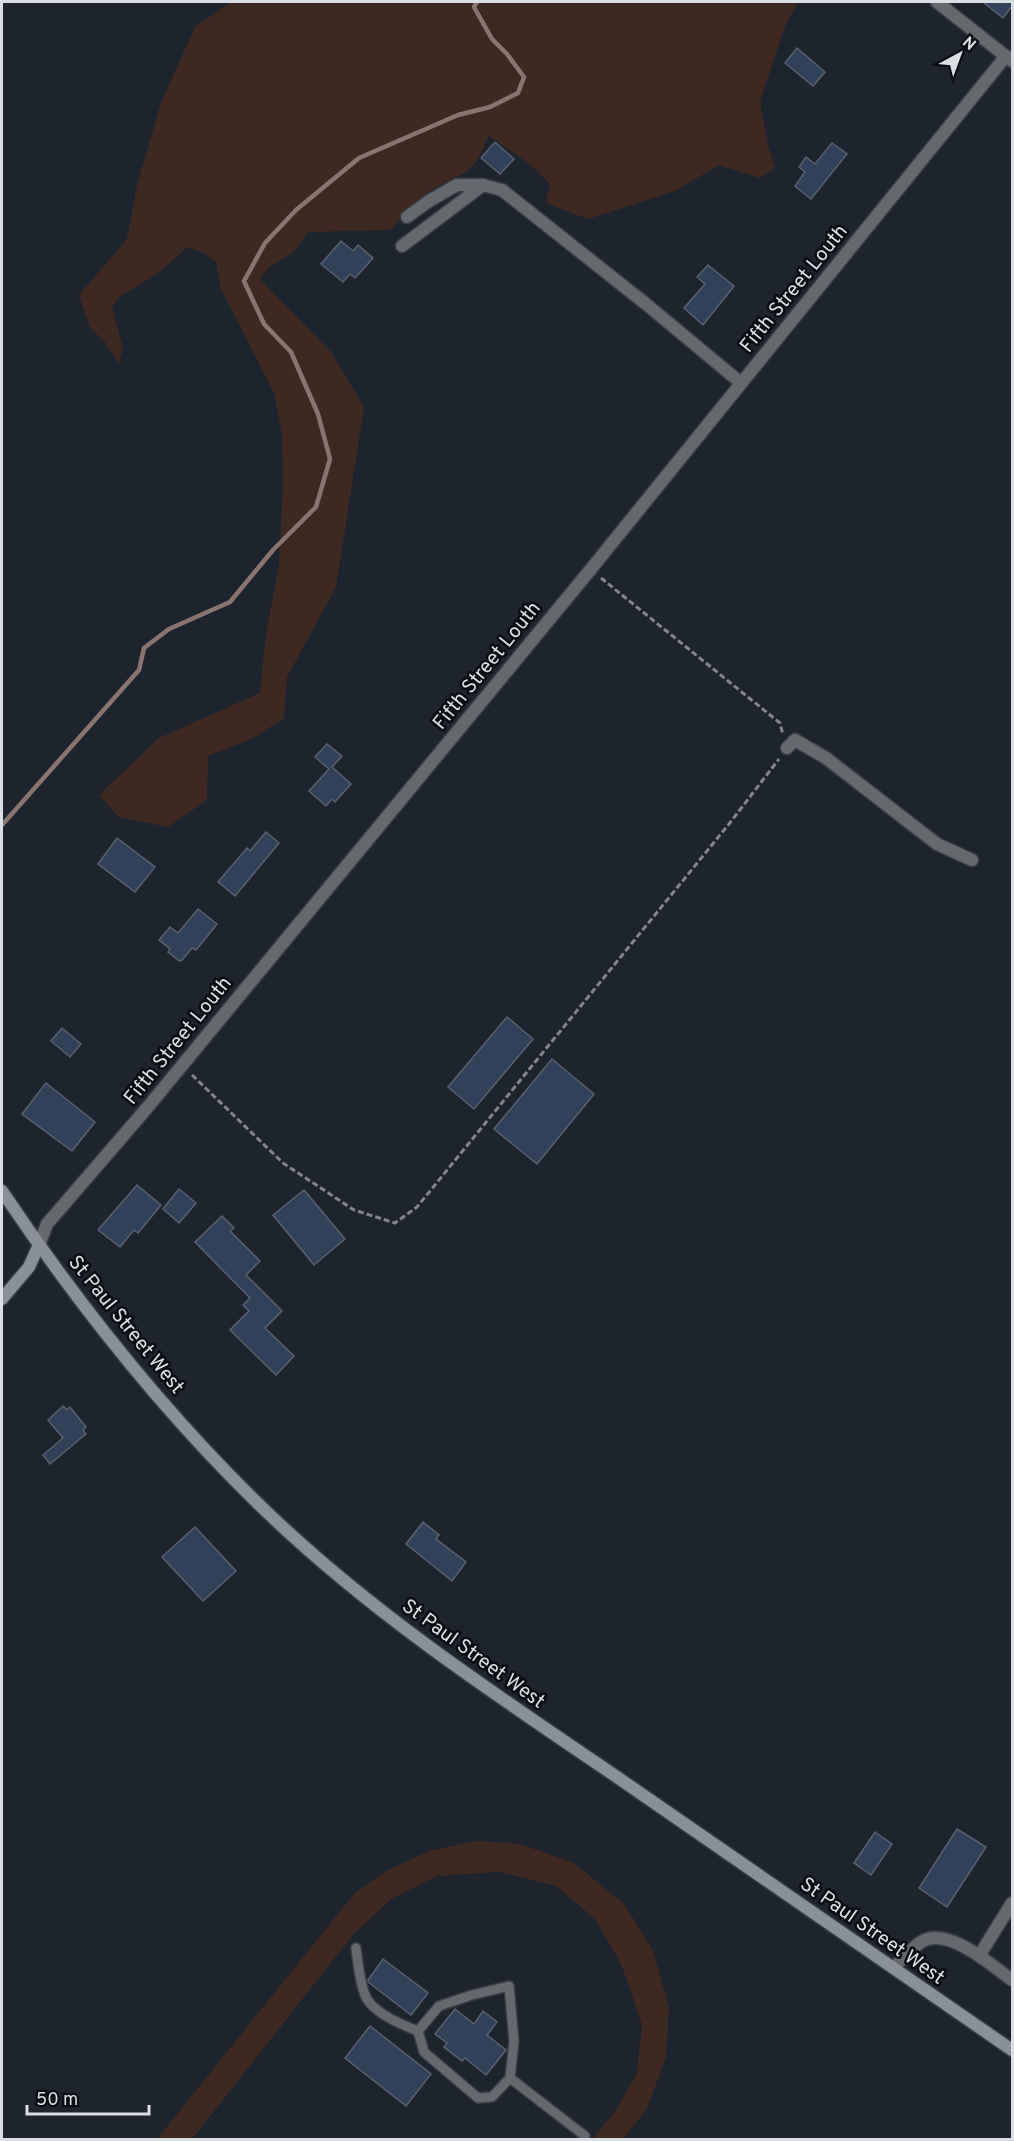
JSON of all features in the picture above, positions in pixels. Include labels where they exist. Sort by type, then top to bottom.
[{"type":"main road","name":"St Paul Street West","points":[[2,1191],[39,1245],[122,1353],[209,1454],[272,1517],[325,1564],[428,1646],[1012,2050]]},
{"type":"main road","name":"Fifth Street Louth","points":[[2,1299],[29,1267],[39,1245]]},
{"type":"street","points":[[937,2],[1009,59]]},
{"type":"street","name":"Fifth Street Louth","points":[[39,1245],[47,1224],[182,1065],[1009,59]]},
{"type":"street","points":[[407,217],[457,185],[483,185],[502,190],[741,383]]},
{"type":"street","points":[[402,246],[483,185]]},
{"type":"street","points":[[787,748],[795,740],[826,758],[937,844],[972,860]]},
{"type":"street","points":[[979,1956],[1012,1903]]},
{"type":"street","points":[[893,1968],[922,1942],[933,1938],[946,1938],[979,1956],[1012,1980]]},
{"type":"lane","points":[[356,1948],[359,1971],[367,1999],[389,2019],[418,2031]]},
{"type":"lane","points":[[508,1986],[514,2041],[510,2078],[492,2097],[478,2097],[424,2052],[418,2031],[439,2006],[508,1986]]},
{"type":"lane","points":[[510,2078],[585,2136]]},
{"type":"path","points":[[182,1065],[283,1163],[354,1210],[395,1223],[417,1207],[729,824],[787,748],[780,723],[591,569]]},
{"type":"shaded area","points":[[231,2],[798,2],[785,26],[760,101],[775,168],[760,178],[719,165],[675,191],[588,219],[546,203],[550,184],[527,162],[489,136],[477,161],[467,172],[428,192],[390,230],[308,232],[293,253],[269,267],[260,279],[331,352],[364,407],[336,587],[287,677],[284,718],[252,739],[208,756],[207,800],[168,827],[119,817],[99,795],[159,738],[260,693],[266,635],[279,564],[283,485],[282,434],[274,393],[221,289],[216,262],[204,253],[187,247],[159,273],[119,297],[112,308],[123,348],[119,364],[105,342],[90,328],[79,295],[127,239],[137,185],[161,103],[195,27]]},
{"type":"shaded area","points":[[477,1841],[520,1844],[574,1863],[625,1905],[653,1951],[669,2007],[666,2057],[647,2109],[623,2139],[592,2139],[614,2113],[637,2073],[642,2025],[622,1966],[595,1919],[556,1886],[500,1872],[437,1876],[391,1899],[353,1935],[192,2139],[157,2139],[354,1894],[386,1871],[429,1851]]},
{"type":"building","points":[[983,2],[1012,2],[1012,6],[1003,18]]},
{"type":"building","points":[[797,48],[825,72],[813,86],[785,63]]},
{"type":"building","points":[[495,142],[514,159],[500,174],[481,158]]},
{"type":"building","points":[[832,143],[847,154],[811,199],[795,186],[805,172],[799,167],[806,157],[815,164]]},
{"type":"building","points":[[341,241],[353,251],[358,245],[373,258],[355,278],[350,274],[343,282],[321,264]]},
{"type":"building","points":[[708,265],[734,286],[703,325],[684,308],[705,284],[697,277]]},
{"type":"building","points":[[327,744],[342,756],[332,767],[351,784],[335,802],[332,799],[326,806],[309,791],[329,769],[315,757]]},
{"type":"building","points":[[266,832],[279,843],[235,896],[218,882],[247,848],[250,851]]},
{"type":"building","points":[[117,838],[155,867],[135,892],[98,864]]},
{"type":"building","points":[[198,909],[217,924],[196,950],[192,948],[179,961],[159,940],[170,927],[178,933]]},
{"type":"building","points":[[507,1017],[533,1039],[474,1109],[448,1087]]},
{"type":"building","points":[[62,1028],[81,1044],[70,1057],[51,1041]]},
{"type":"building","points":[[552,1059],[594,1094],[537,1164],[494,1129]]},
{"type":"building","points":[[46,1083],[95,1122],[72,1151],[22,1114]]},
{"type":"building","points":[[137,1185],[161,1205],[138,1233],[134,1230],[120,1247],[98,1230]]},
{"type":"building","points":[[179,1189],[196,1203],[179,1223],[163,1209]]},
{"type":"building","points":[[304,1190],[345,1239],[314,1265],[273,1215]]},
{"type":"building","points":[[222,1216],[234,1228],[230,1231],[260,1261],[246,1275],[282,1311],[265,1328],[294,1356],[276,1375],[230,1330],[249,1311],[243,1305],[250,1298],[195,1242]]},
{"type":"building","points":[[63,1406],[67,1410],[70,1407],[86,1427],[83,1430],[86,1434],[50,1464],[43,1455],[63,1438],[48,1420]]},
{"type":"building","points":[[423,1522],[439,1535],[436,1539],[466,1562],[452,1581],[406,1544]]},
{"type":"building","points":[[195,1527],[236,1571],[203,1601],[162,1557]]},
{"type":"building","points":[[957,1829],[986,1847],[947,1907],[919,1888]]},
{"type":"building","points":[[875,1832],[892,1844],[871,1875],[854,1863]]},
{"type":"building","points":[[383,1959],[428,1993],[411,2015],[368,1982]]},
{"type":"building","points":[[455,2009],[474,2024],[483,2011],[497,2022],[487,2035],[506,2050],[486,2075],[465,2058],[462,2061],[444,2047],[447,2043],[435,2034]]},
{"type":"building","points":[[370,2026],[431,2074],[406,2106],[345,2058]]},
{"type":"waterway","points":[[2,825],[139,670],[144,648],[169,629],[230,602],[273,550],[316,507],[330,459],[318,414],[291,352],[264,324],[244,281],[265,243],[296,210],[359,158],[458,115],[490,107],[518,93],[524,77],[507,54],[492,39],[474,7],[477,2]]}]
